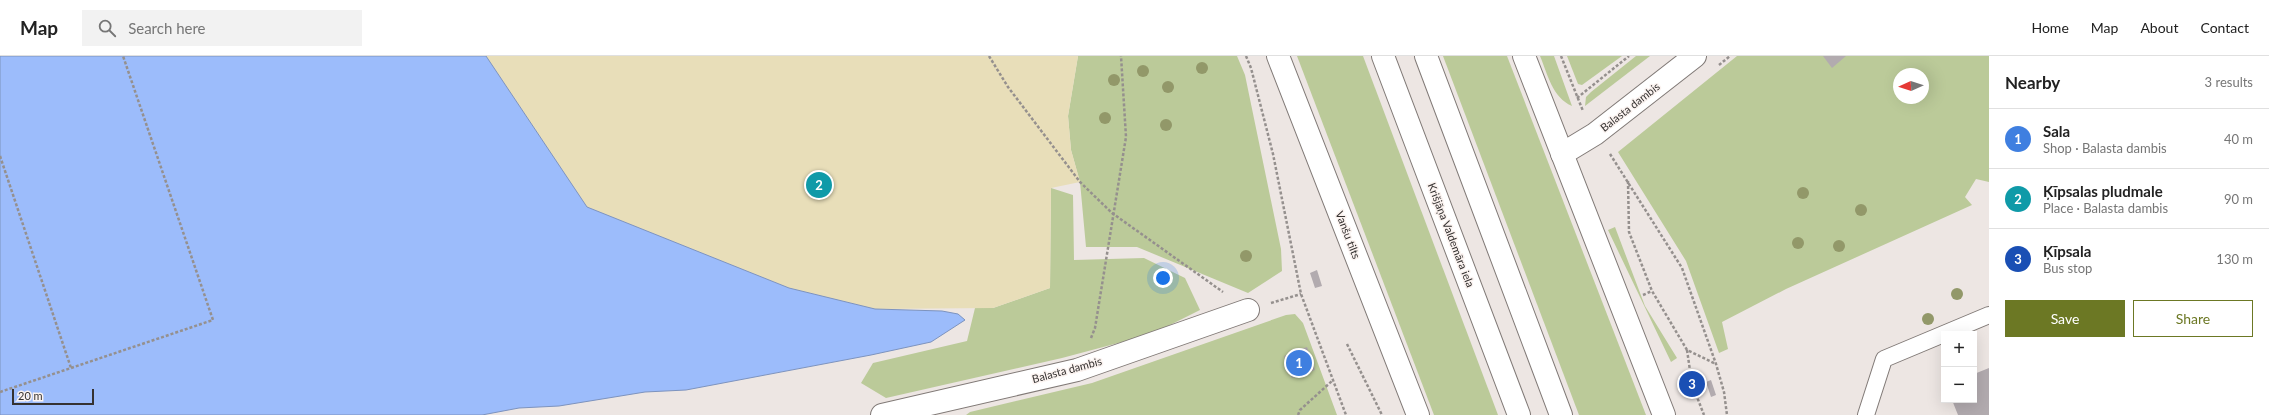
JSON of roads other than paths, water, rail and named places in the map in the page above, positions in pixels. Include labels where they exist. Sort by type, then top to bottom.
[{"type":"street","name":"Vanšu tilts","points":[[1278,56],[1418,415]]},
{"type":"street","name":"Krišjāņa Valdemāra iela","points":[[1383,56],[1519,415]]},
{"type":"street","points":[[1426,56],[1561,415]]},
{"type":"street","points":[[1524,56],[1664,415]]},
{"type":"street","name":"Balasta dambis","points":[[1562,154],[1595,134],[1695,56]]},
{"type":"street","name":"Balasta dambis","points":[[882,415],[910,412],[1077,370],[1248,310]]},
{"type":"lane","points":[[1866,415],[1884,359],[1989,315]]},
{"type":"water","points":[[0,56],[486,56],[587,207],[789,288],[875,309],[942,311],[958,314],[965,320],[931,342],[871,355],[686,390],[645,392],[559,406],[519,408],[482,415],[0,415]]},
{"type":"place","name":"Ķīpsalas pludmale","points":[[819,185]]},
{"type":"place","name":"Sala","points":[[1299,363]]},
{"type":"place","name":"Ķīpsala","points":[[1692,384]]}]
